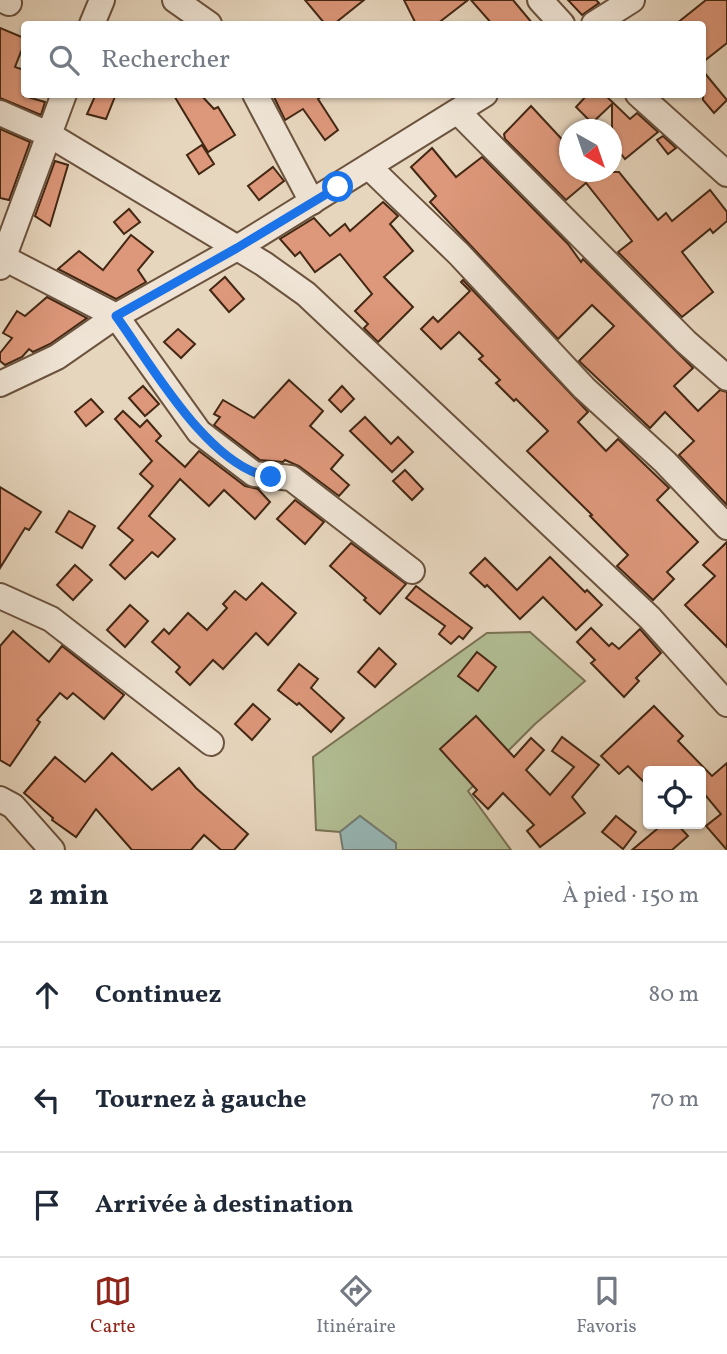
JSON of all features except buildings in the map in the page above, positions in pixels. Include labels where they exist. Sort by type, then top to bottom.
[{"type":"street","points":[[93,21],[102,0]]},
{"type":"street","points":[[175,0],[205,21]]},
{"type":"street","points":[[540,0],[559,21]]},
{"type":"street","points":[[599,21],[632,0]]},
{"type":"street","points":[[62,98],[1,260],[116,316],[199,432],[254,474],[291,478],[412,571]]},
{"type":"street","points":[[257,98],[312,202]]},
{"type":"street","points":[[0,384],[57,357],[116,316],[237,248],[479,98]]},
{"type":"street","points":[[642,98],[727,174]]},
{"type":"street","points":[[457,112],[686,342],[727,378]]},
{"type":"street","points":[[0,113],[48,134],[264,264],[306,294],[650,618],[727,704]]},
{"type":"street","points":[[369,167],[459,254],[584,388],[665,462],[727,527]]},
{"type":"street","points":[[0,596],[51,619],[211,743]]},
{"type":"street","points":[[0,799],[13,806],[52,850]]},
{"type":"green space","points":[[530,632],[585,681],[535,724],[468,791],[511,850],[396,850],[396,843],[360,816],[340,832],[316,830],[313,757],[487,633]]},
{"type":"water","points":[[360,816],[396,843],[396,850],[343,850],[340,832]]},
{"type":"route","points":[[271,477],[254,474],[199,432],[116,316],[338,187]]}]
